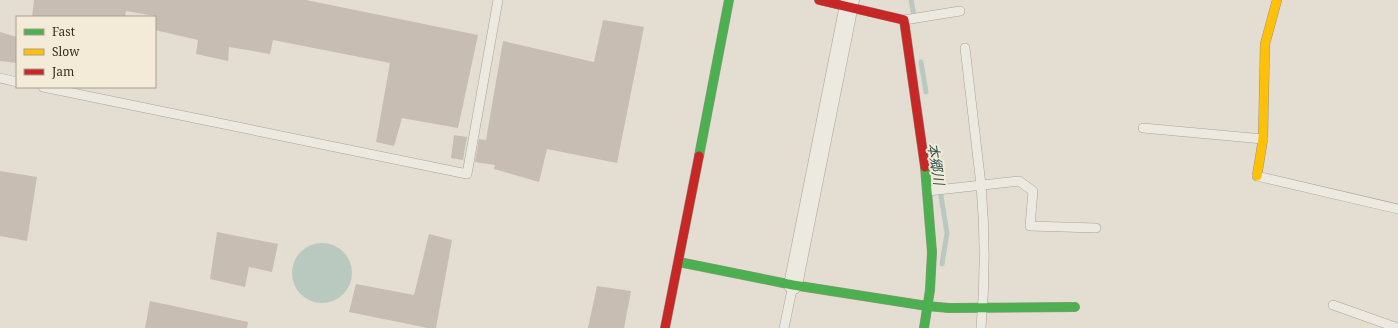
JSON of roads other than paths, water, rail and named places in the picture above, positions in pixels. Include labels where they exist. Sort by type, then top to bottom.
[{"type":"street","points":[[665,328],[729,0]]},
{"type":"street","points":[[819,0],[849,3],[904,20],[928,191],[932,254],[924,328]]},
{"type":"street","points":[[1257,176],[1263,139],[1265,44],[1277,0]]},
{"type":"street","points":[[793,285],[849,3]]},
{"type":"street","points":[[679,262],[793,285],[927,306],[949,308],[1075,307]]},
{"type":"lane","points":[[48,88],[467,174],[498,0]]},
{"type":"lane","points":[[904,20],[960,11]]},
{"type":"lane","points":[[964,48],[981,185],[983,220],[983,308],[981,328]]},
{"type":"lane","points":[[0,78],[16,82]]},
{"type":"lane","points":[[1143,128],[1263,139]]},
{"type":"lane","points":[[1257,176],[1398,209]]},
{"type":"lane","points":[[928,191],[1019,181],[1033,190],[1030,226],[1096,228]]},
{"type":"lane","points":[[784,328],[793,285]]},
{"type":"lane","points":[[1333,305],[1398,328]]},
{"type":"waterway","name":"本郷川","points":[[911,0],[915,21]]},
{"type":"waterway","name":"本郷川","points":[[921,62],[926,92]]},
{"type":"waterway","name":"本郷川","points":[[936,165],[947,233],[942,264]]}]
